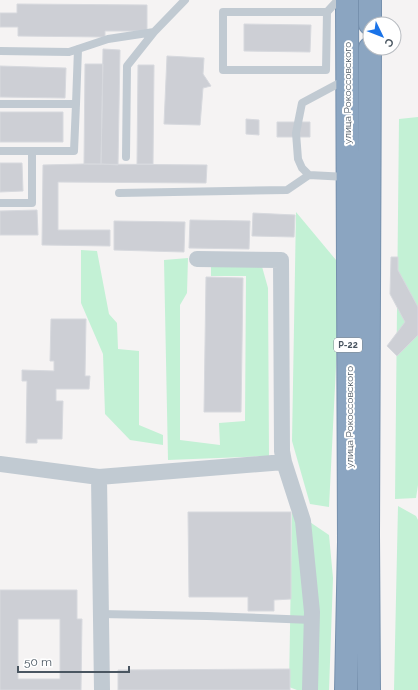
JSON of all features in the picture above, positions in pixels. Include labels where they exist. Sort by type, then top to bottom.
[{"type":"highway","name":"улица Рокоссовского","points":[[346,690],[349,542],[347,0]]},
{"type":"highway","points":[[370,0],[370,16]]},
{"type":"highway","name":"улица Рокоссовского","points":[[369,690],[368,519],[370,56]]},
{"type":"street","points":[[197,259],[281,260],[282,451],[284,462],[303,521],[312,612],[310,690]]},
{"type":"street","points":[[0,464],[99,477],[284,462]]},
{"type":"street","points":[[99,477],[102,690]]},
{"type":"lane","points":[[126,156],[127,66],[154,32],[184,0]]},
{"type":"lane","points":[[327,12],[223,12],[223,70],[326,70],[327,12],[338,0]]},
{"type":"lane","points":[[0,51],[69,52],[108,39],[154,32]]},
{"type":"lane","points":[[0,151],[74,151],[78,49]]},
{"type":"lane","points":[[309,175],[302,168],[298,159],[296,133],[302,104],[347,79]]},
{"type":"lane","points":[[0,104],[76,104]]},
{"type":"lane","points":[[0,203],[32,203],[32,151]]},
{"type":"lane","points":[[119,193],[287,190],[309,175],[348,178]]},
{"type":"lane","points":[[100,614],[312,620]]},
{"type":"green space","points":[[418,117],[418,485],[416,498],[395,499],[399,119]]},
{"type":"green space","points":[[296,212],[341,266],[329,507],[310,504],[292,441]]},
{"type":"green space","points":[[81,250],[97,251],[109,314],[117,323],[118,349],[139,351],[139,425],[163,435],[163,445],[130,440],[105,414],[103,354],[81,303]]},
{"type":"green space","points":[[188,258],[187,293],[180,305],[180,440],[220,445],[219,423],[245,421],[246,276],[211,276],[211,261],[261,263],[268,288],[269,456],[168,460],[164,260]]},
{"type":"green space","points":[[398,506],[416,516],[418,520],[418,690],[394,690]]},
{"type":"green space","points":[[292,510],[329,535],[333,578],[329,690],[297,690],[289,687]]},
{"type":"building","points":[[17,4],[147,5],[147,31],[105,31],[105,37],[18,36],[18,27],[0,27],[0,13],[17,13]]},
{"type":"building","points":[[244,24],[311,25],[310,52],[244,51]]},
{"type":"building","points":[[103,49],[120,50],[118,165],[101,164]]},
{"type":"building","points":[[167,56],[204,58],[203,74],[211,86],[203,88],[200,125],[164,124]]},
{"type":"building","points":[[85,64],[103,64],[101,164],[84,164]]},
{"type":"building","points":[[138,65],[154,65],[153,164],[137,164]]},
{"type":"building","points":[[0,66],[66,68],[65,98],[0,97]]},
{"type":"building","points":[[0,112],[63,112],[63,142],[0,142]]},
{"type":"building","points":[[246,119],[259,120],[259,135],[246,134]]},
{"type":"building","points":[[277,122],[310,122],[310,137],[277,137]]},
{"type":"building","points":[[0,163],[22,163],[23,191],[0,192]]},
{"type":"building","points":[[43,165],[207,165],[206,183],[58,182],[58,230],[110,230],[110,246],[42,245]]},
{"type":"building","points":[[37,210],[38,235],[0,235],[0,211]]},
{"type":"building","points":[[253,213],[295,215],[294,237],[252,236]]},
{"type":"building","points":[[190,220],[250,221],[249,249],[189,248]]},
{"type":"building","points":[[114,221],[185,222],[184,252],[114,250]]},
{"type":"building","points":[[391,257],[398,257],[398,270],[418,307],[418,335],[397,356],[387,346],[405,322],[390,294]]},
{"type":"building","points":[[206,277],[243,278],[241,412],[204,412]]},
{"type":"building","points":[[51,319],[86,319],[85,376],[90,376],[89,389],[56,389],[56,401],[63,401],[62,439],[37,439],[37,443],[26,443],[27,381],[22,381],[22,370],[54,371],[54,361],[50,361]]},
{"type":"building","points":[[188,512],[291,512],[291,599],[274,600],[274,611],[248,611],[248,597],[189,597]]},
{"type":"building","points":[[0,590],[77,590],[77,619],[82,619],[81,690],[0,690]],"holes":[[[18,619],[60,619],[60,679],[18,679]]]},
{"type":"building","points":[[290,669],[290,690],[118,690],[118,670]]}]
